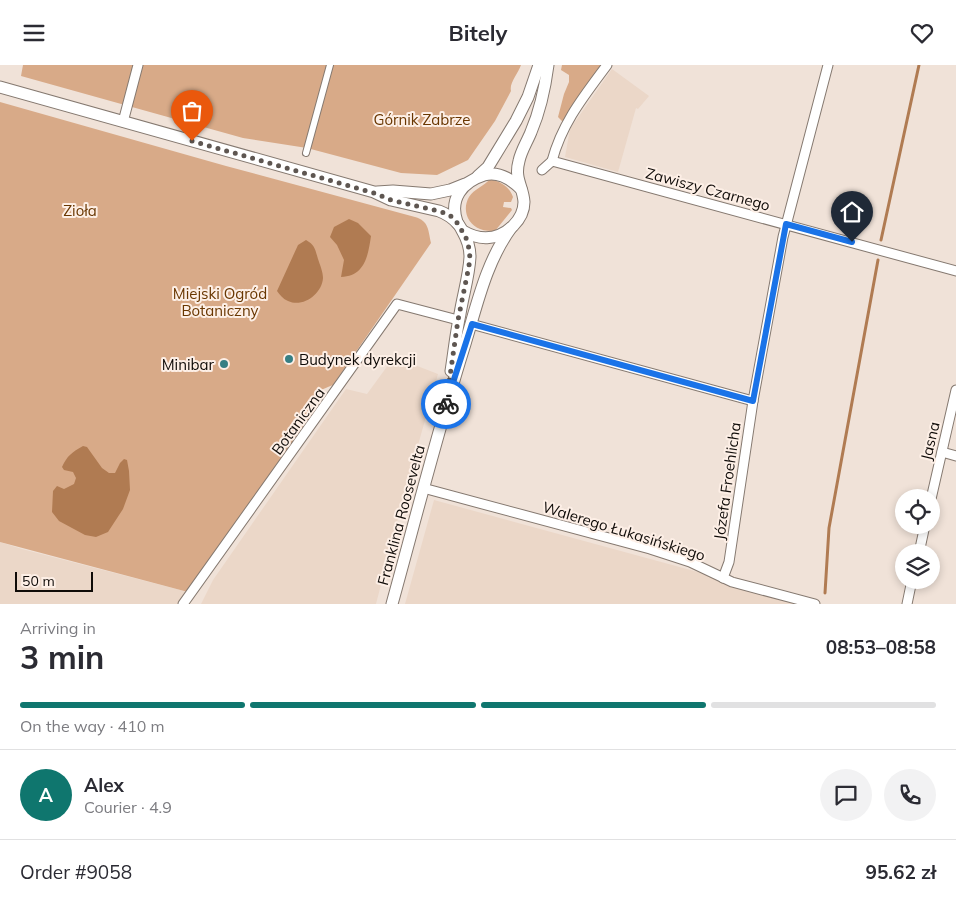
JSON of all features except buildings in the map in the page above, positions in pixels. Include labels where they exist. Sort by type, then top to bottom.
[{"type":"street","points":[[123,121],[138,65]]},
{"type":"street","points":[[306,153],[330,65]]},
{"type":"street","points":[[461,227],[455,209],[455,202],[460,190],[488,167],[516,121],[528,97],[540,65]]},
{"type":"street","points":[[0,87],[374,193],[391,200],[445,213],[476,237],[491,238],[511,228],[519,218],[524,205],[516,175],[517,167],[536,117],[544,90],[548,65]]},
{"type":"street","points":[[542,169],[552,161],[567,121],[607,65]]},
{"type":"street","name":"Józefa Froehlicha","points":[[723,578],[729,562],[753,401],[786,224],[828,65]]},
{"type":"street","name":"Zawiszy Czarnego","points":[[552,161],[956,271]]},
{"type":"street","points":[[374,193],[393,191],[430,194],[450,190],[486,174],[501,175],[521,189]]},
{"type":"street","name":"Franklina Roosevelta","points":[[446,405],[458,320],[470,257],[468,244],[461,227]]},
{"type":"street","name":"Franklina Roosevelta","points":[[392,604],[446,405],[483,285],[500,243],[511,228]]},
{"type":"street","name":"Botaniczna","points":[[183,604],[397,305],[458,320]]},
{"type":"street","points":[[472,324],[753,401]]},
{"type":"street","name":"Jasna","points":[[933,489],[956,390]]},
{"type":"street","points":[[942,452],[956,455]]},
{"type":"street","name":"Walerego Łukasińskiego","points":[[423,488],[650,549],[690,562],[742,585],[815,604]]},
{"type":"street","points":[[907,604],[910,589]]},
{"type":"shaded area","points":[[612,69],[649,96],[638,109],[636,108],[618,172],[565,157],[570,129]]},
{"type":"shaded area","points":[[349,219],[358,223],[371,236],[364,264],[355,273],[341,277],[344,260],[337,245],[330,237],[334,227]]},
{"type":"shaded area","points":[[306,240],[314,248],[323,278],[322,284],[311,298],[300,303],[294,303],[285,299],[277,291],[298,245]]},
{"type":"shaded area","points":[[394,357],[438,374],[376,604],[201,604],[213,580],[346,389],[367,394]]},
{"type":"shaded area","points":[[83,446],[87,447],[102,468],[109,473],[115,473],[124,459],[127,460],[129,471],[130,490],[123,509],[108,532],[96,537],[85,535],[59,521],[52,512],[53,491],[57,486],[64,489],[74,484],[76,478],[73,472],[64,470],[62,467],[70,455]]},
{"type":"shaded area","points":[[434,500],[815,604],[405,604]]},
{"type":"shaded area","points":[[0,542],[188,592],[179,604],[0,604]]},
{"type":"green space","name":"Górnik Zabrze","points":[[23,65],[521,65],[512,82],[511,91],[495,121],[468,160],[437,175],[401,173],[307,148],[243,138],[21,76]]},
{"type":"green space","points":[[562,65],[603,65],[563,122],[558,117],[569,82],[569,75],[561,70]]},
{"type":"green space","name":"Miejski Ogród Botaniczny","points":[[0,102],[415,217],[423,221],[427,227],[431,243],[333,385],[317,393],[315,410],[188,592],[0,542]]},
{"type":"green space","points":[[490,179],[504,185],[513,197],[511,202],[504,202],[503,207],[511,208],[512,210],[495,231],[476,227],[469,220],[466,211],[469,197]]},
{"type":"waterway","points":[[881,240],[919,65]]},
{"type":"waterway","points":[[825,593],[829,528],[878,260]]},
{"type":"way so far","points":[[192,141],[374,193],[391,200],[445,213],[452,217],[463,231],[470,257],[458,320],[446,404]]},
{"type":"place","name":"Budynek dyrekcji","points":[[289,359]]},
{"type":"place","name":"Minibar","points":[[224,364]]},
{"type":"route","points":[[446,404],[472,324],[753,401],[786,224],[852,242]]},
{"type":"park label","name":"Zioła","points":[[80,210]]}]
